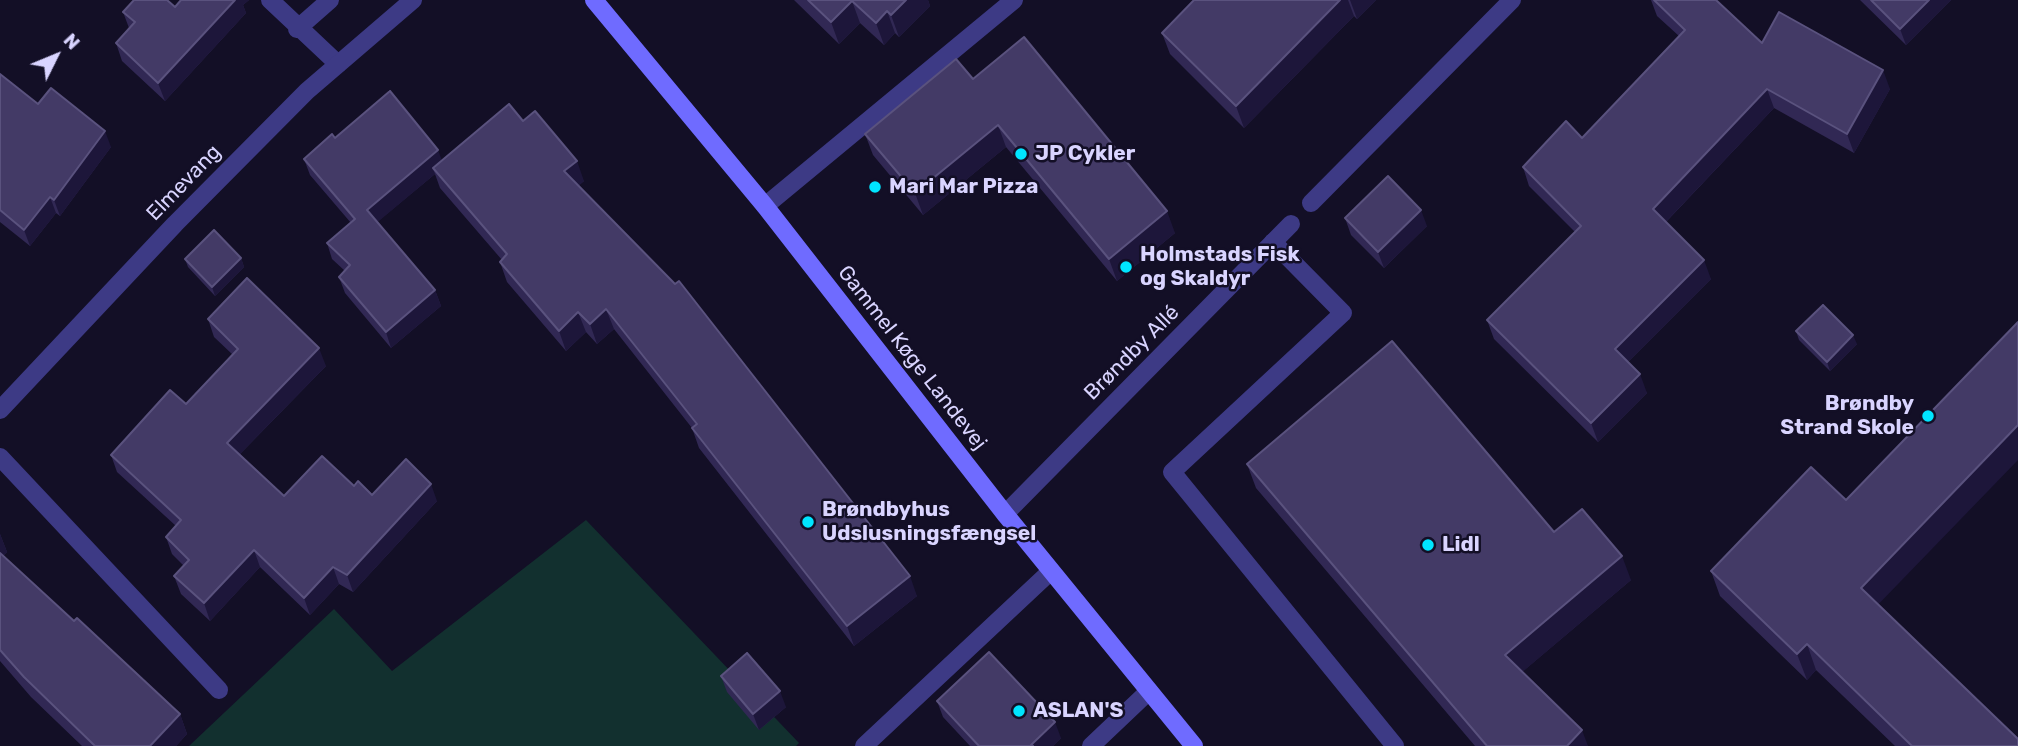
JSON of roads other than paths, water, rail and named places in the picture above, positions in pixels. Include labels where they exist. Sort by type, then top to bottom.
[{"type":"main road","name":"Gammel Køge Landevej","points":[[594,0],[765,206],[1005,514],[1194,746]]},
{"type":"street","points":[[270,0],[297,29],[338,65]]},
{"type":"street","points":[[297,29],[330,0]]},
{"type":"street","name":"Elmevang","points":[[2,406],[175,224],[307,91],[413,0]]},
{"type":"street","points":[[765,206],[1014,0]]},
{"type":"street","points":[[1311,203],[1512,0]]},
{"type":"street","name":"Brøndby Allé","points":[[1005,514],[1291,224]]},
{"type":"street","points":[[1273,242],[1343,313],[1172,472],[1395,746]]},
{"type":"street","points":[[0,457],[219,690]]},
{"type":"street","points":[[864,746],[1051,571]]},
{"type":"street","points":[[1091,746],[1149,691]]},
{"type":"place","name":"JP Cykler","points":[[1021,154]]},
{"type":"place","name":"Mari Mar Pizza","points":[[875,187]]},
{"type":"place","name":"Holmstads Fisk og Skaldyr","points":[[1126,267]]},
{"type":"place","name":"Brøndby Strand Skole","points":[[1928,416]]},
{"type":"place","name":"Brøndbyhus Udslusningsfængsel","points":[[808,522]]},
{"type":"place","name":"Lidl","points":[[1428,545]]},
{"type":"place","name":"ASLAN'S","points":[[1019,711]]}]
